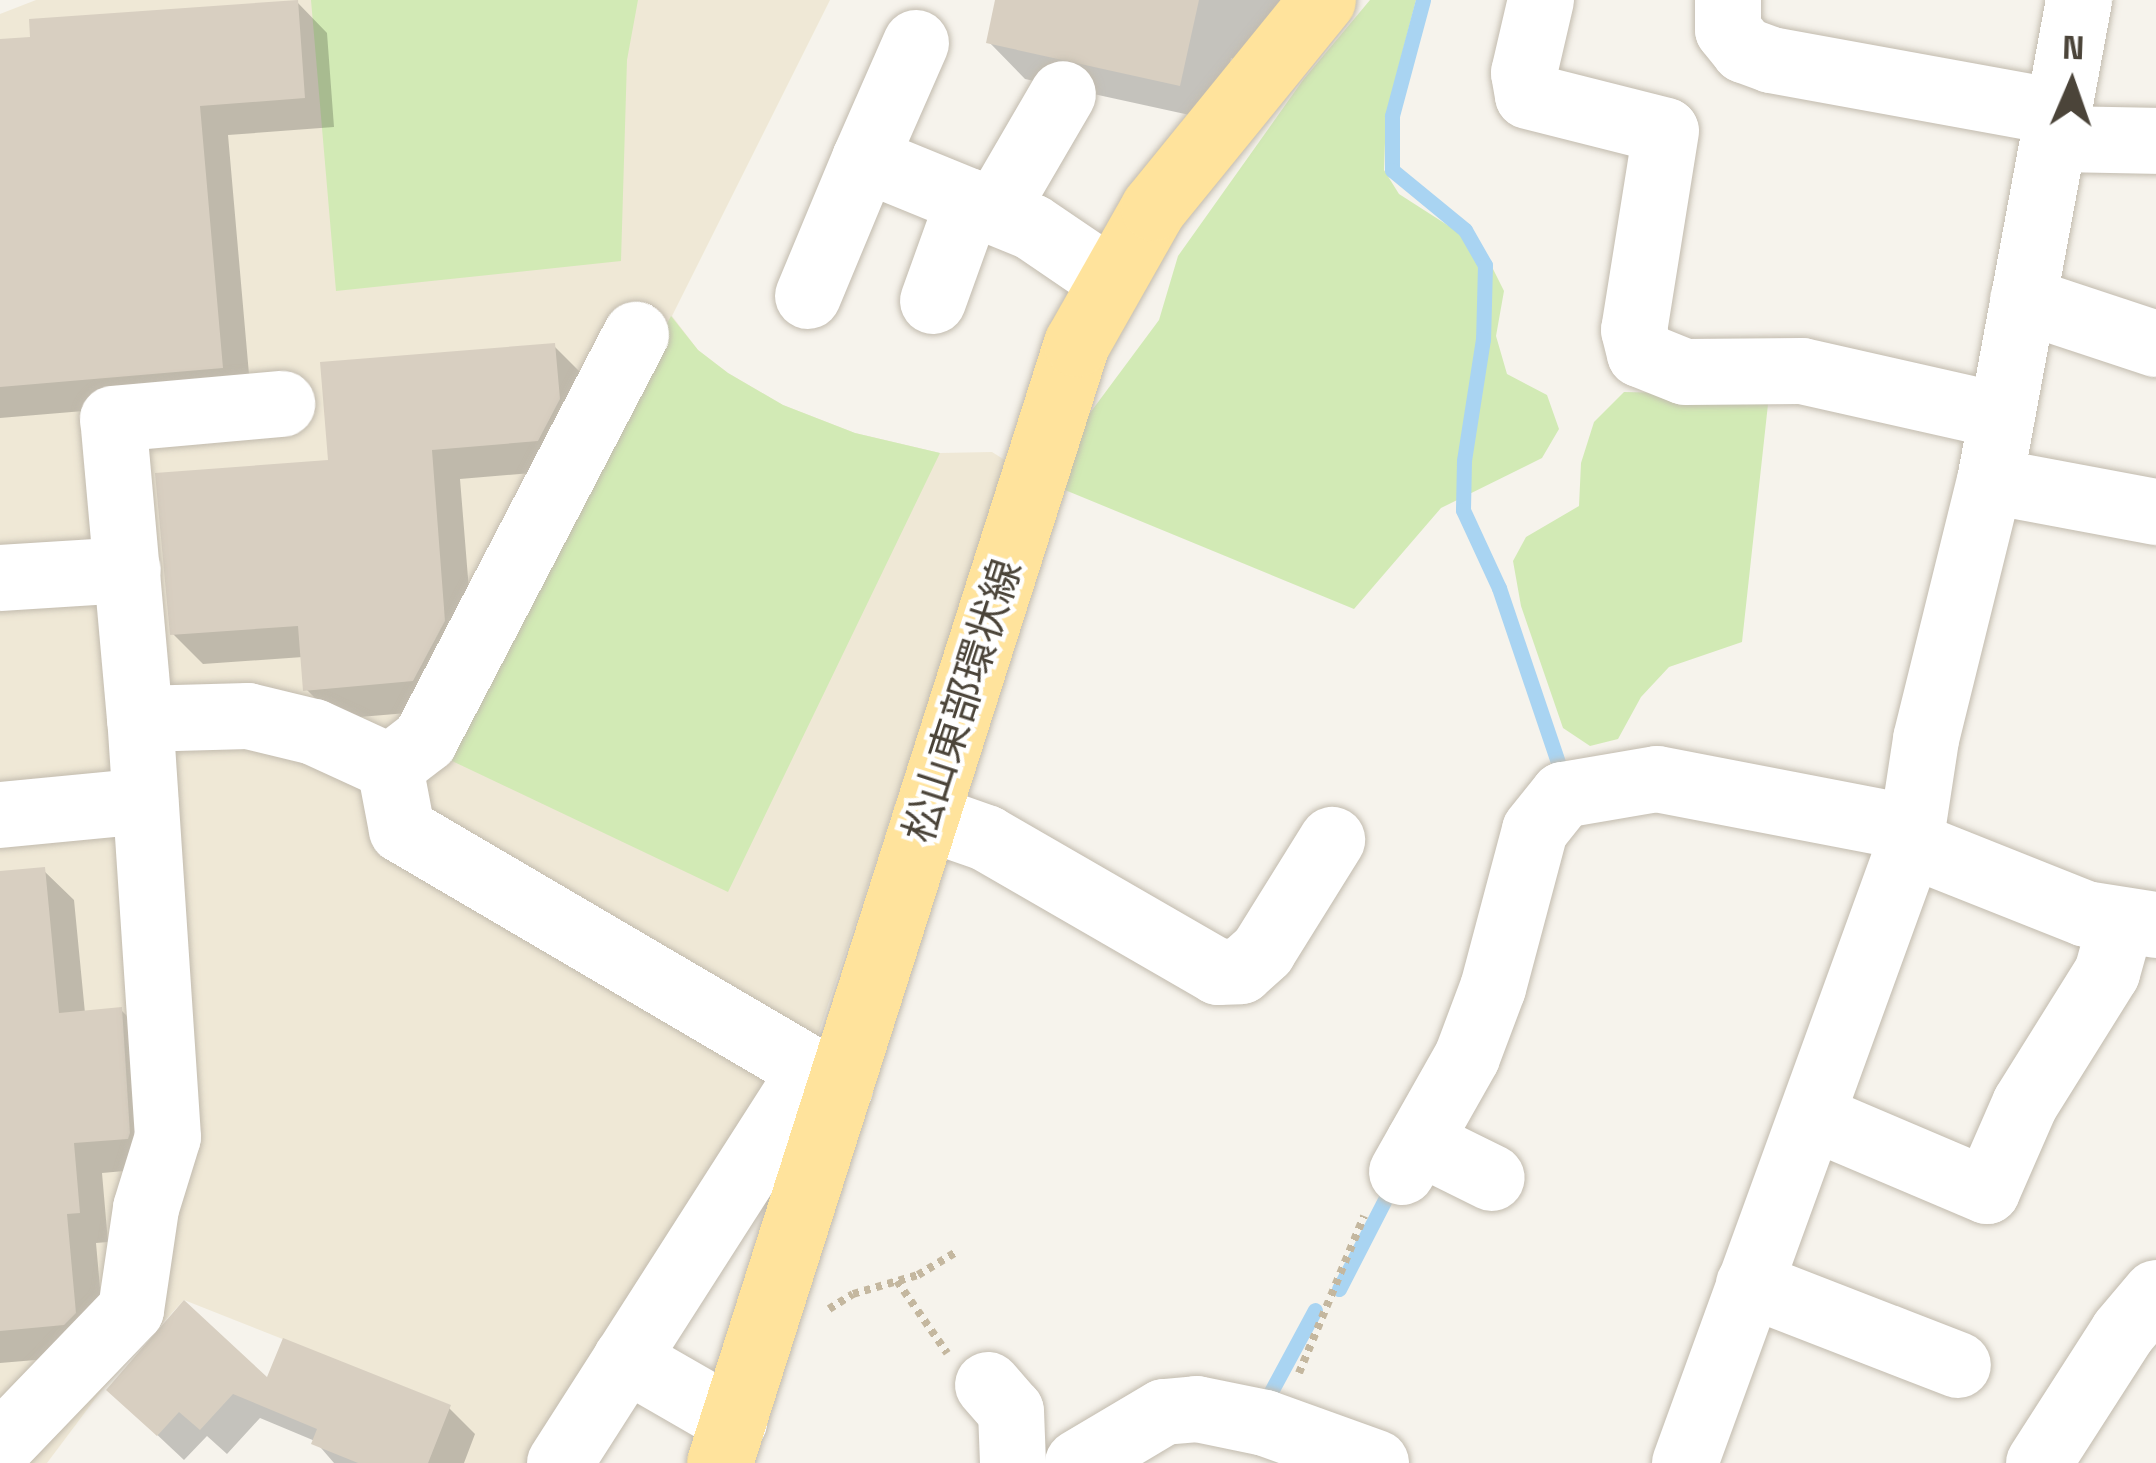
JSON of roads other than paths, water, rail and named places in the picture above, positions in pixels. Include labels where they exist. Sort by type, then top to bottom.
[{"type":"main road","name":"松山東部環状線","points":[[727,1442],[767,1318],[826,1078],[926,817],[1077,344],[1154,208],[1323,0]]},
{"type":"street","points":[[1541,0],[1524,73],[1528,96],[1666,131],[1634,330],[1640,354],[1685,372],[1802,371],[2002,416]]},
{"type":"street","points":[[1728,0],[1728,30],[1744,50],[1771,60],[2156,141]]},
{"type":"street","points":[[1685,1463],[1815,1118],[1911,836],[1926,739],[1990,481],[2024,300],[2042,118],[2035,0]]},
{"type":"street","points":[[2042,118],[2079,0]]},
{"type":"street","points":[[808,296],[916,43]]},
{"type":"street","points":[[933,301],[982,206],[1063,94]]},
{"type":"street","points":[[865,159],[1032,227],[1110,280]]},
{"type":"street","points":[[2024,300],[2156,344]]},
{"type":"street","points":[[390,767],[425,740],[636,335]]},
{"type":"street","points":[[0,1446],[131,1310],[146,1208],[168,1137],[140,718],[113,419],[283,404]]},
{"type":"street","points":[[1990,481],[2156,512]]},
{"type":"street","points":[[0,578],[128,570]]},
{"type":"street","points":[[140,718],[248,716],[314,732],[390,767]]},
{"type":"street","points":[[390,767],[402,830],[826,1078],[626,1359],[560,1463]]},
{"type":"street","points":[[1492,1178],[1410,1157],[1466,1057],[1493,988],[1535,830],[1563,795],[1657,779],[1911,836],[2139,924],[2026,1104],[1987,1191],[1815,1118]]},
{"type":"street","points":[[0,815],[145,801]]},
{"type":"street","points":[[926,817],[986,838],[1218,971],[1241,970],[1262,951],[1332,840]]},
{"type":"street","points":[[1749,1284],[1958,1365]]},
{"type":"street","points":[[2038,1463],[2123,1332],[2156,1293]]},
{"type":"street","points":[[626,1359],[727,1442]]},
{"type":"street","points":[[988,1385],[1011,1411],[1013,1463]]},
{"type":"street","points":[[1078,1463],[1164,1412],[1197,1409],[1265,1423],[1376,1463]]},
{"type":"street","points":[[1208,1463],[1265,1423]]},
{"type":"waterway","points":[[1423,0],[1392,116],[1392,170],[1465,230],[1485,265],[1483,339],[1464,461],[1463,510],[1499,588],[1563,777]]},
{"type":"waterway","points":[[1339,1289],[1391,1188]]},
{"type":"waterway","points":[[1267,1399],[1315,1310]]}]
